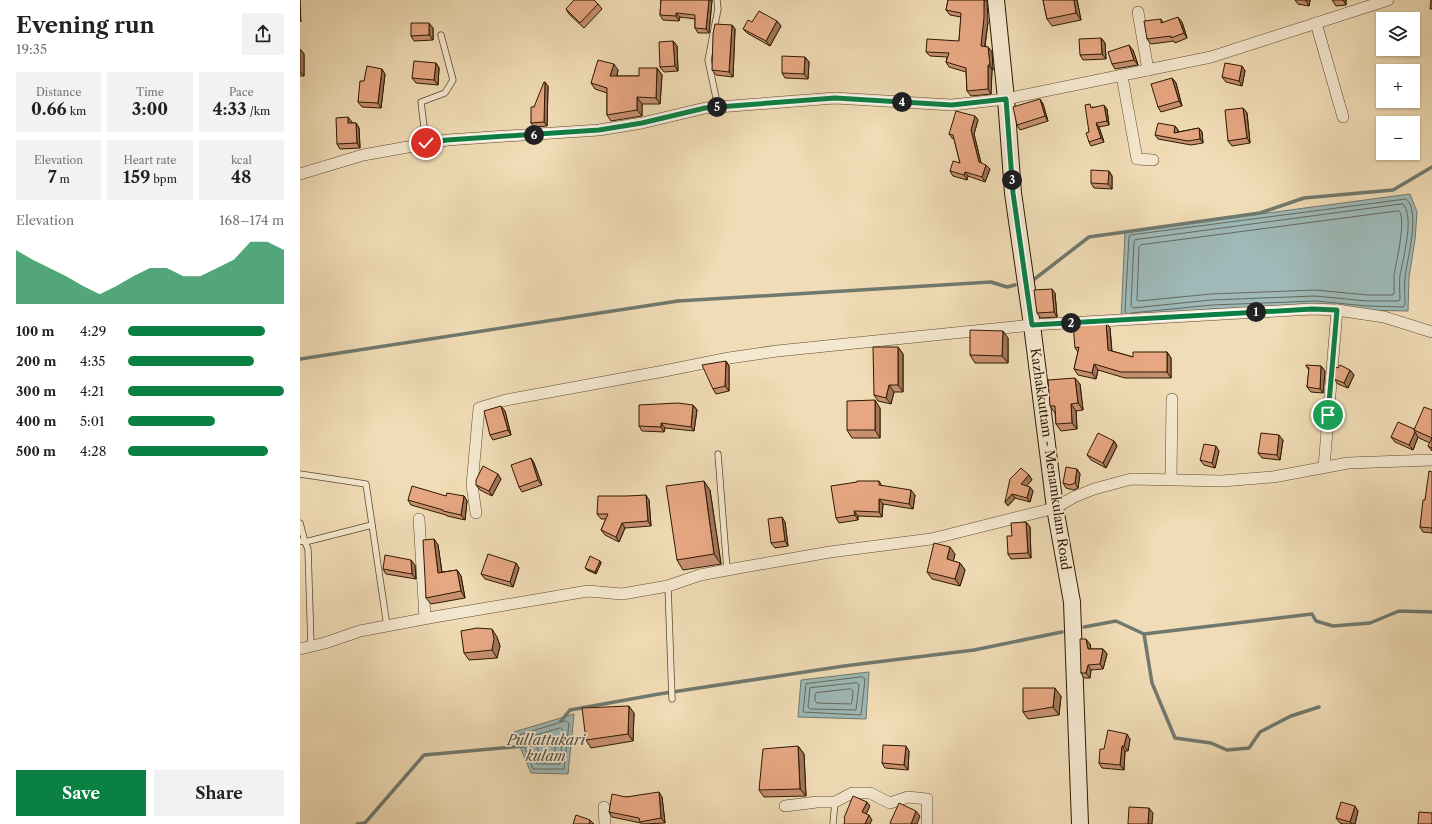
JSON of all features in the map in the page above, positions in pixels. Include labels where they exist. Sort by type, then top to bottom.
[{"type":"main road","name":"Kazhakkuttam - Menamkulam Road","points":[[996,0],[1006,99],[1013,193],[1032,325],[1055,508],[1072,602],[1080,824]]},
{"type":"street","points":[[300,174],[363,155],[426,143],[447,140],[599,130],[642,123],[705,108],[835,98],[952,105],[1006,99],[1211,57],[1316,23],[1367,3],[1388,0]]},
{"type":"street","points":[[1138,12],[1148,70]]},
{"type":"street","points":[[1316,23],[1343,117]]},
{"type":"street","points":[[1122,76],[1137,159],[1153,160]]},
{"type":"street","points":[[476,513],[472,485],[479,408],[506,400],[664,372],[728,358],[777,351],[1032,325],[1312,309],[1337,310],[1384,317],[1432,332]]},
{"type":"street","points":[[1324,467],[1337,310]]},
{"type":"street","points":[[1171,479],[1172,399]]},
{"type":"street","points":[[300,649],[360,631],[425,618],[588,591],[622,594],[668,586],[700,575],[727,570],[830,552],[931,539],[1055,508],[1074,497],[1094,489],[1131,479],[1222,481],[1273,477],[1348,463],[1432,460]]},
{"type":"street","points":[[419,520],[425,618]]},
{"type":"street","points":[[785,806],[817,802],[835,802],[852,793],[870,792],[890,803],[908,796],[927,799],[927,824]]},
{"type":"street","points":[[604,808],[605,824]]},
{"type":"lane","points":[[717,0],[718,9],[708,60],[718,107]]},
{"type":"lane","points":[[426,143],[421,102],[445,93],[453,80],[441,35]]},
{"type":"lane","points":[[718,454],[727,570]]},
{"type":"lane","points":[[300,474],[366,484],[387,626]]},
{"type":"lane","points":[[300,523],[302,541],[308,548],[311,646]]},
{"type":"lane","points":[[302,541],[372,525]]},
{"type":"lane","points":[[668,586],[672,699]]},
{"type":"lane","points":[[833,824],[835,802]]},
{"type":"water","points":[[1410,194],[1417,212],[1415,240],[1409,277],[1408,311],[1254,308],[1212,309],[1121,318],[1125,232]]},
{"type":"water","points":[[869,672],[866,719],[798,717],[801,680]]},
{"type":"water","name":"Pullattukari kulam","points":[[574,714],[568,774],[531,773],[514,732]]},
{"type":"building","points":[[574,0],[594,0],[598,4],[580,23],[566,9]]},
{"type":"building","points":[[661,0],[709,0],[706,29],[695,28],[695,15],[676,13],[676,16],[660,15]]},
{"type":"building","points":[[948,0],[984,0],[981,46],[988,47],[990,65],[988,65],[988,89],[967,91],[966,68],[946,62],[949,53],[926,52],[927,39],[959,41],[961,13],[946,10]]},
{"type":"building","points":[[1043,0],[1074,0],[1076,13],[1047,19]]},
{"type":"building","points":[[1431,0],[1432,9],[1430,9]]},
{"type":"building","points":[[759,11],[777,21],[766,41],[743,29],[748,20],[752,22]]},
{"type":"building","points":[[1178,17],[1184,33],[1171,38],[1171,36],[1147,39],[1144,21],[1161,19],[1161,23]]},
{"type":"building","points":[[411,23],[429,23],[429,35],[411,36]]},
{"type":"building","points":[[715,24],[732,25],[729,72],[712,70],[713,34]]},
{"type":"building","points":[[1101,38],[1102,54],[1080,55],[1079,39]]},
{"type":"building","points":[[673,41],[675,66],[660,67],[659,42]]},
{"type":"building","points":[[1129,45],[1134,60],[1112,64],[1108,52]]},
{"type":"building","points":[[782,56],[805,57],[804,74],[782,73]]},
{"type":"building","points":[[598,60],[614,64],[610,76],[639,76],[639,68],[657,68],[656,98],[637,97],[637,110],[607,115],[607,88],[591,83]]},
{"type":"building","points":[[414,61],[436,63],[434,80],[412,78]]},
{"type":"building","points":[[1225,63],[1242,66],[1239,81],[1222,77]]},
{"type":"building","points":[[367,66],[382,69],[378,103],[358,102],[360,81],[364,81]]},
{"type":"building","points":[[1172,78],[1179,101],[1158,107],[1151,84]]},
{"type":"building","points":[[544,82],[544,122],[531,123],[531,107],[534,107]]},
{"type":"building","points":[[1040,99],[1045,116],[1017,125],[1013,107]]},
{"type":"building","points":[[1090,104],[1091,108],[1104,105],[1107,121],[1096,123],[1101,138],[1089,142],[1086,133],[1089,132],[1085,105]]},
{"type":"building","points":[[1243,108],[1247,138],[1228,141],[1225,110]]},
{"type":"building","points":[[956,111],[975,116],[971,130],[979,162],[986,165],[982,177],[965,172],[964,175],[950,171],[953,161],[960,163],[953,135],[949,134]]},
{"type":"building","points":[[348,117],[348,123],[356,123],[357,143],[337,144],[336,118]]},
{"type":"building","points":[[1158,123],[1175,126],[1174,133],[1199,128],[1200,139],[1188,141],[1155,135]]},
{"type":"building","points":[[1091,170],[1109,171],[1108,184],[1091,183]]},
{"type":"building","points":[[1052,289],[1054,312],[1037,313],[1034,290]]},
{"type":"building","points":[[1106,322],[1108,350],[1133,357],[1133,352],[1167,352],[1167,372],[1121,372],[1094,364],[1092,373],[1074,369],[1079,347],[1075,348],[1073,324]]},
{"type":"building","points":[[970,330],[1003,331],[1002,356],[970,355]]},
{"type":"building","points":[[873,347],[898,347],[898,385],[889,385],[886,398],[874,395]]},
{"type":"building","points":[[726,361],[725,386],[713,389],[702,365]]},
{"type":"building","points":[[1306,365],[1321,366],[1320,389],[1307,387],[1309,368]]},
{"type":"building","points":[[1340,365],[1350,370],[1344,383],[1334,379],[1335,367],[1338,368]]},
{"type":"building","points":[[1075,378],[1078,403],[1071,404],[1072,423],[1056,424],[1055,406],[1050,406],[1048,380]]},
{"type":"building","points":[[875,400],[875,430],[847,430],[847,401]]},
{"type":"building","points":[[678,403],[693,405],[691,427],[661,423],[661,427],[639,426],[639,405]]},
{"type":"building","points":[[501,406],[508,430],[490,435],[484,411]]},
{"type":"building","points":[[1424,407],[1432,410],[1432,438],[1414,430]]},
{"type":"building","points":[[1398,422],[1414,429],[1415,432],[1409,445],[1391,437]]},
{"type":"building","points":[[1098,433],[1114,441],[1103,463],[1087,455]]},
{"type":"building","points":[[1261,433],[1279,435],[1277,455],[1258,453]]},
{"type":"building","points":[[1432,438],[1432,448],[1428,446]]},
{"type":"building","points":[[1204,444],[1216,446],[1212,463],[1200,460]]},
{"type":"building","points":[[531,458],[538,480],[519,487],[511,465]]},
{"type":"building","points":[[483,466],[498,474],[489,491],[476,485],[476,480]]},
{"type":"building","points":[[1066,467],[1077,469],[1075,483],[1070,485],[1063,483]]},
{"type":"building","points":[[1021,468],[1029,475],[1021,484],[1030,487],[1027,498],[1012,494],[1005,502],[1010,479]]},
{"type":"building","points":[[1429,471],[1432,472],[1432,528],[1420,527],[1423,500],[1425,500]]},
{"type":"building","points":[[704,481],[714,554],[677,560],[666,486]]},
{"type":"building","points":[[857,481],[879,481],[879,485],[911,490],[909,504],[879,499],[879,512],[854,511],[855,515],[836,518],[831,486]]},
{"type":"building","points":[[412,486],[446,496],[447,493],[464,496],[461,515],[408,500]]},
{"type":"building","points":[[646,495],[648,521],[622,523],[616,537],[601,530],[608,514],[597,514],[598,496]]},
{"type":"building","points":[[782,517],[785,541],[771,543],[768,519]]},
{"type":"building","points":[[1026,522],[1028,553],[1008,554],[1007,536],[1012,536],[1011,523]]},
{"type":"building","points":[[434,539],[438,573],[457,570],[461,591],[426,598],[423,540]]},
{"type":"building","points":[[934,543],[950,547],[947,559],[960,563],[955,579],[927,572]]},
{"type":"building","points":[[488,554],[516,563],[510,582],[481,574]]},
{"type":"building","points":[[385,555],[411,560],[412,574],[383,569]]},
{"type":"building","points":[[590,556],[600,561],[595,572],[585,568]]},
{"type":"building","points":[[477,628],[492,629],[494,639],[492,650],[464,653],[461,631]]},
{"type":"building","points":[[1080,639],[1086,639],[1088,649],[1103,649],[1100,664],[1088,665],[1086,673],[1081,673]]},
{"type":"building","points":[[1023,688],[1055,688],[1053,707],[1023,712]]},
{"type":"building","points":[[629,706],[628,734],[586,740],[582,708]]},
{"type":"building","points":[[1108,730],[1127,734],[1124,746],[1122,746],[1120,765],[1099,763],[1100,749],[1104,749]]},
{"type":"building","points":[[883,745],[906,746],[904,765],[882,763]]},
{"type":"building","points":[[798,746],[800,789],[759,790],[763,749]]},
{"type":"building","points":[[659,792],[661,818],[640,822],[639,818],[609,812],[612,794],[626,797]]},
{"type":"building","points":[[853,796],[867,802],[862,812],[869,815],[865,824],[844,824],[844,818]]},
{"type":"building","points":[[1341,802],[1355,806],[1350,822],[1336,818]]},
{"type":"building","points":[[899,803],[916,811],[911,824],[890,823]]},
{"type":"building","points":[[1129,807],[1149,808],[1148,824],[1128,824]]},
{"type":"building","points":[[1419,812],[1432,813],[1432,824],[1418,824]]},
{"type":"building","points":[[576,815],[590,820],[589,824],[573,824]]},
{"type":"waterway","points":[[1032,281],[1089,237],[1260,213],[1304,198],[1393,190],[1432,167]]},
{"type":"waterway","points":[[300,359],[678,301],[991,282],[1007,287],[1015,285]]},
{"type":"waterway","points":[[1319,707],[1291,716],[1260,732],[1249,748],[1227,750],[1211,743],[1175,738],[1152,683],[1144,634],[1312,614],[1316,621],[1333,626],[1370,623],[1399,611],[1432,612]]},
{"type":"waterway","points":[[1084,627],[1116,621],[1144,634]]},
{"type":"waterway","points":[[561,721],[570,710],[659,694],[844,666],[974,650],[1062,632]]},
{"type":"waterway","points":[[357,824],[365,823],[424,755],[524,746]]},
{"type":"route","points":[[426,143],[447,140],[599,130],[642,123],[705,108],[835,98],[952,105],[1006,99],[1013,193],[1032,325],[1312,309],[1337,310],[1328,415]]}]
